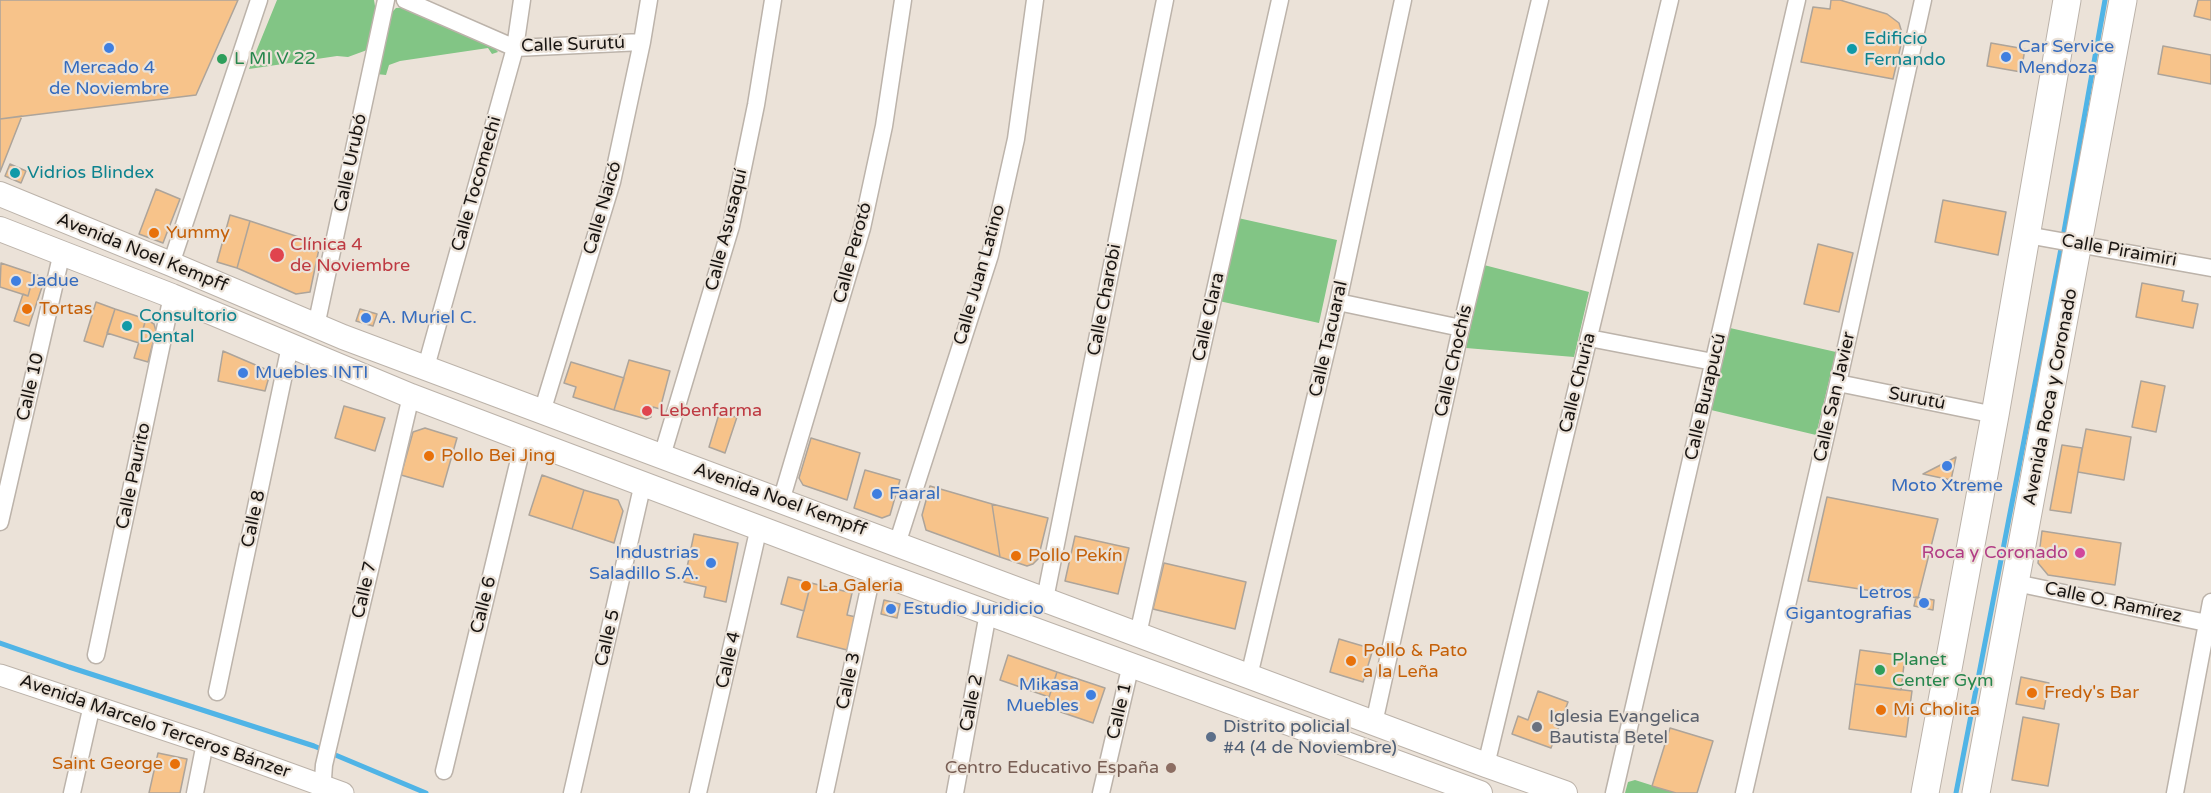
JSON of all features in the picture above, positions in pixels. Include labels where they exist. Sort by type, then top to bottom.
[{"type":"main road","points":[[1925,793],[1995,415],[2036,236],[2066,0]]},
{"type":"main road","name":"Avenida Roca y Coronado","points":[[1976,793],[2016,583],[2074,242],[2123,0]]},
{"type":"main road","name":"Avenida Noel Kempff","points":[[0,194],[343,337],[1565,793]]},
{"type":"main road","name":"Avenida Noel Kempff","points":[[0,229],[172,296],[411,396],[988,613],[1480,793]]},
{"type":"main road","points":[[62,252],[85,251],[139,268],[156,269],[171,264],[184,283],[194,292],[228,309],[253,331]]},
{"type":"main road","points":[[343,337],[355,352],[396,375],[411,396],[431,391],[481,402],[516,403]]},
{"type":"main road","points":[[652,487],[681,487],[744,507],[781,501],[784,513],[795,525],[867,568]]},
{"type":"main road","points":[[1051,602],[1117,645],[1131,664],[1142,659],[1169,659],[1242,673]]},
{"type":"main road","points":[[1415,770],[1470,780],[1477,779],[1483,773],[1486,765]]},
{"type":"main road","points":[[1517,793],[1523,790],[1538,793]]},
{"type":"street","points":[[171,264],[259,0]]},
{"type":"street","name":"Calle Urubó","points":[[316,326],[386,0]]},
{"type":"street","name":"Calle Surutú","points":[[405,0],[515,48],[642,42]]},
{"type":"street","name":"Calle Tocomechi","points":[[426,367],[515,48],[522,0]]},
{"type":"street","name":"Calle Naicó","points":[[542,412],[612,182],[649,0]]},
{"type":"street","name":"Calle Asusaquí","points":[[662,456],[731,226],[756,105],[773,0]]},
{"type":"street","name":"Calle Perotó","points":[[781,501],[862,228],[884,126],[903,0]]},
{"type":"street","name":"Calle Juan Latino","points":[[897,544],[990,255],[1016,139],[1035,0]]},
{"type":"street","name":"Calle Charobi","points":[[1051,602],[1165,0]]},
{"type":"street","name":"Calle Clara","points":[[1138,634],[1280,0]]},
{"type":"street","name":"Calle Tacuaral","points":[[1242,673],[1338,302],[1403,0]]},
{"type":"street","name":"Calle Chochís","points":[[1374,723],[1461,328],[1540,0]]},
{"type":"street","name":"Calle Churia","points":[[1486,765],[1670,0]]},
{"type":"street","name":"Calle Burapucú","points":[[1614,793],[1797,0]]},
{"type":"street","name":"Calle San Javier","points":[[1744,793],[1923,0]]},
{"type":"street","name":"Calle Piraimiri","points":[[2036,236],[2211,268]]},
{"type":"street","name":"Calle 10","points":[[0,522],[62,252]]},
{"type":"street","name":"Calle Paurito","points":[[96,656],[172,296]]},
{"type":"street","points":[[1338,302],[1461,328]]},
{"type":"street","points":[[1589,338],[1713,362]]},
{"type":"street","name":"Calle 8","points":[[217,692],[290,346]]},
{"type":"street","name":"Surutú","points":[[1838,384],[1995,415]]},
{"type":"street","name":"Calle 7","points":[[328,784],[331,735],[411,396]]},
{"type":"street","name":"Calle 6","points":[[444,771],[524,439]]},
{"type":"street","name":"Calle 5","points":[[572,793],[652,487]]},
{"type":"street","name":"Calle 4","points":[[698,793],[759,527]]},
{"type":"street","name":"Calle 3","points":[[825,793],[867,568]]},
{"type":"street","name":"Calle O. Ramírez","points":[[2016,583],[2209,623]]},
{"type":"street","points":[[2175,793],[2209,623],[2211,602]]},
{"type":"street","name":"Calle 2","points":[[955,793],[988,613]]},
{"type":"street","name":"Calle 1","points":[[1101,793],[1131,664]]},
{"type":"street","name":"Avenida Marcelo Terceros Bánzer","points":[[0,675],[328,784]]},
{"type":"street","points":[[72,793],[92,705]]},
{"type":"street","points":[[195,793],[205,743]]},
{"type":"green space","points":[[277,0],[374,0],[376,12],[367,50],[348,57],[337,56],[249,69]]},
{"type":"green space","points":[[410,7],[486,38],[498,52],[492,54],[488,48],[400,61],[389,65],[386,75],[376,74],[391,13],[396,8]]},
{"type":"green space","points":[[1238,218],[1337,240],[1319,323],[1219,301]]},
{"type":"green space","points":[[1484,265],[1589,292],[1574,357],[1466,348]]},
{"type":"green space","points":[[1730,328],[1836,352],[1816,435],[1711,410]]},
{"type":"green space","points":[[1635,780],[1676,793],[1625,793],[1628,782]]},
{"type":"building","name":"Mercado 4 de Noviembre","points":[[0,0],[238,0],[196,95],[0,119]]},
{"type":"building","name":"Edificio Fernando","points":[[1831,0],[1840,0],[1887,14],[1899,23],[1903,36],[1893,79],[1801,62],[1813,7],[1830,9]]},
{"type":"building","points":[[2198,0],[2211,0],[2211,20],[2194,16]]},
{"type":"building","name":"Car Service Mendoza","points":[[1991,43],[2025,49],[2021,72],[1987,66]]},
{"type":"building","points":[[2163,46],[2211,55],[2211,84],[2158,74]]},
{"type":"building","points":[[22,116],[0,172],[0,119]]},
{"type":"building","name":"Vidrios Blindex","points":[[10,164],[26,171],[21,183],[5,176]]},
{"type":"building","points":[[156,189],[180,199],[163,243],[139,234]]},
{"type":"building","points":[[1943,200],[2006,212],[1998,255],[1935,242]]},
{"type":"building","points":[[230,215],[250,221],[237,268],[217,262]]},
{"type":"building","points":[[250,221],[320,244],[310,292],[296,294],[237,268]]},
{"type":"building","points":[[1818,244],[1853,253],[1839,312],[1804,304]]},
{"type":"building","name":"Jadue","points":[[1,263],[34,274],[28,296],[0,287]]},
{"type":"building","name":"Tortas","points":[[34,274],[45,278],[29,326],[14,321],[23,294],[28,296]]},
{"type":"building","points":[[2142,283],[2184,291],[2182,301],[2198,304],[2193,328],[2136,317]]},
{"type":"building","points":[[96,302],[115,309],[103,347],[84,341]]},
{"type":"building","name":"Consultorio Dental","points":[[115,309],[146,319],[139,343],[107,333]]},
{"type":"building","name":"A. Muriel C.","points":[[360,309],[377,314],[373,326],[356,321]]},
{"type":"building","points":[[146,319],[154,324],[156,331],[148,362],[134,358]]},
{"type":"building","name":"Muebles INTI","points":[[223,351],[265,369],[269,377],[265,391],[218,381]]},
{"type":"building","points":[[629,360],[670,371],[660,409],[653,407],[651,417],[646,419],[614,410]]},
{"type":"building","points":[[571,362],[624,378],[614,410],[573,397],[576,387],[564,383]]},
{"type":"building","points":[[2141,381],[2165,386],[2156,432],[2132,427]]},
{"type":"building","points":[[344,406],[385,418],[375,451],[335,438]]},
{"type":"building","points":[[719,414],[737,417],[725,453],[709,447]]},
{"type":"building","name":"Pollo Bei Jing","points":[[425,428],[457,438],[443,487],[401,475],[413,432]]},
{"type":"building","points":[[2086,429],[2131,437],[2124,480],[2078,472]]},
{"type":"building","points":[[811,438],[860,453],[847,500],[803,485],[799,478]]},
{"type":"building","points":[[2062,445],[2082,448],[2071,513],[2050,510]]},
{"type":"building","name":"Moto Xtreme","points":[[1956,457],[1951,480],[1923,474]]},
{"type":"building","name":"Faaral","points":[[865,470],[900,480],[890,515],[882,518],[854,508]]},
{"type":"building","points":[[542,475],[584,490],[572,529],[529,515]]},
{"type":"building","points":[[930,486],[992,504],[1000,557],[926,530],[922,515]]},
{"type":"building","points":[[584,490],[618,500],[623,511],[614,543],[572,529]]},
{"type":"building","points":[[1827,497],[1938,519],[1918,598],[1808,581]]},
{"type":"building","points":[[992,504],[1048,518],[1038,559],[1033,564],[1027,566],[1000,557]]},
{"type":"building","name":"Roca y Coronado","points":[[2042,531],[2121,543],[2115,585],[2048,575],[2038,563]]},
{"type":"building","name":"Industrias Saladillo S.A.","points":[[694,534],[738,543],[726,602],[704,597],[706,587],[684,582]]},
{"type":"building","points":[[1075,536],[1129,548],[1118,594],[1065,581]]},
{"type":"building","points":[[1164,563],[1246,582],[1235,629],[1153,609]]},
{"type":"building","points":[[788,577],[811,583],[804,611],[781,604]]},
{"type":"building","points":[[811,583],[852,593],[847,615],[856,617],[847,650],[797,637]]},
{"type":"building","name":"Letros Gigantografias","points":[[1916,597],[1934,600],[1933,610],[1914,606]]},
{"type":"building","name":"Estudio Juridicio","points":[[884,600],[900,604],[897,618],[881,614]]},
{"type":"building","name":"Pollo & Pato a la Leña","points":[[1339,639],[1373,649],[1363,682],[1330,672]]},
{"type":"building","name":"Planet Center Gym","points":[[1860,650],[1905,656],[1901,690],[1855,684]]},
{"type":"building","points":[[1008,655],[1057,672],[1049,697],[1000,680]]},
{"type":"building","points":[[1057,672],[1105,688],[1093,723],[1046,707]]},
{"type":"building","name":"Fredy's Bar","points":[[2021,677],[2049,683],[2044,709],[2016,704]]},
{"type":"building","name":"Mi Cholita","points":[[1855,684],[1912,691],[1906,737],[1849,729]]},
{"type":"building","name":"Iglesia Evangelica Bautista Betel","points":[[1538,691],[1568,702],[1551,748],[1512,734],[1518,716],[1528,720]]},
{"type":"building","points":[[2023,717],[2059,724],[2048,786],[2012,780]]},
{"type":"building","points":[[1670,728],[1713,741],[1697,793],[1676,793],[1652,786]]},
{"type":"building","points":[[158,753],[187,759],[180,793],[149,793]]},
{"type":"waterway","points":[[1956,793],[2060,254],[2105,0]]},
{"type":"waterway","points":[[0,643],[314,746],[426,793]]},
{"type":"place","name":"Mercado 4 de Noviembre","points":[[109,48]]},
{"type":"place","name":"Edificio Fernando","points":[[1852,49]]},
{"type":"place","name":"Car Service Mendoza","points":[[2006,57]]},
{"type":"place","name":"L MI V 22","points":[[222,59]]},
{"type":"place","name":"Vidrios Blindex","points":[[15,173]]},
{"type":"place","name":"Yummy","points":[[154,233]]},
{"type":"place","name":"Clínica 4 de Noviembre","points":[[277,255]]},
{"type":"place","name":"Jadue","points":[[16,281]]},
{"type":"place","name":"Tortas","points":[[27,309]]},
{"type":"place","name":"A. Muriel C.","points":[[366,318]]},
{"type":"place","name":"Consultorio Dental","points":[[127,326]]},
{"type":"place","name":"Muebles INTI","points":[[243,373]]},
{"type":"place","name":"Lebenfarma","points":[[647,411]]},
{"type":"place","name":"Pollo Bei Jing","points":[[429,456]]},
{"type":"place","name":"Moto Xtreme","points":[[1947,466]]},
{"type":"place","name":"Faaral","points":[[877,494]]},
{"type":"place","name":"Roca y Coronado","points":[[2080,553]]},
{"type":"place","name":"Pollo Pekín","points":[[1016,556]]},
{"type":"place","name":"Industrias Saladillo S.A.","points":[[711,563]]},
{"type":"place","name":"La Galeria","points":[[806,586]]},
{"type":"place","name":"Letros Gigantografias","points":[[1924,603]]},
{"type":"place","name":"Estudio Juridicio","points":[[891,609]]},
{"type":"place","name":"Pollo & Pato a la Leña","points":[[1351,661]]},
{"type":"place","name":"Planet Center Gym","points":[[1880,670]]},
{"type":"place","name":"Fredy's Bar","points":[[2032,693]]},
{"type":"place","name":"Mikasa Muebles","points":[[1091,695]]},
{"type":"place","name":"Mi Cholita","points":[[1881,710]]},
{"type":"place","name":"Iglesia Evangelica Bautista Betel","points":[[1537,727]]},
{"type":"place","name":"Distrito policial #4 (4 de Noviembre)","points":[[1211,737]]},
{"type":"place","name":"Saint George","points":[[175,764]]},
{"type":"place","name":"Centro Educativo España","points":[[1171,768]]}]
